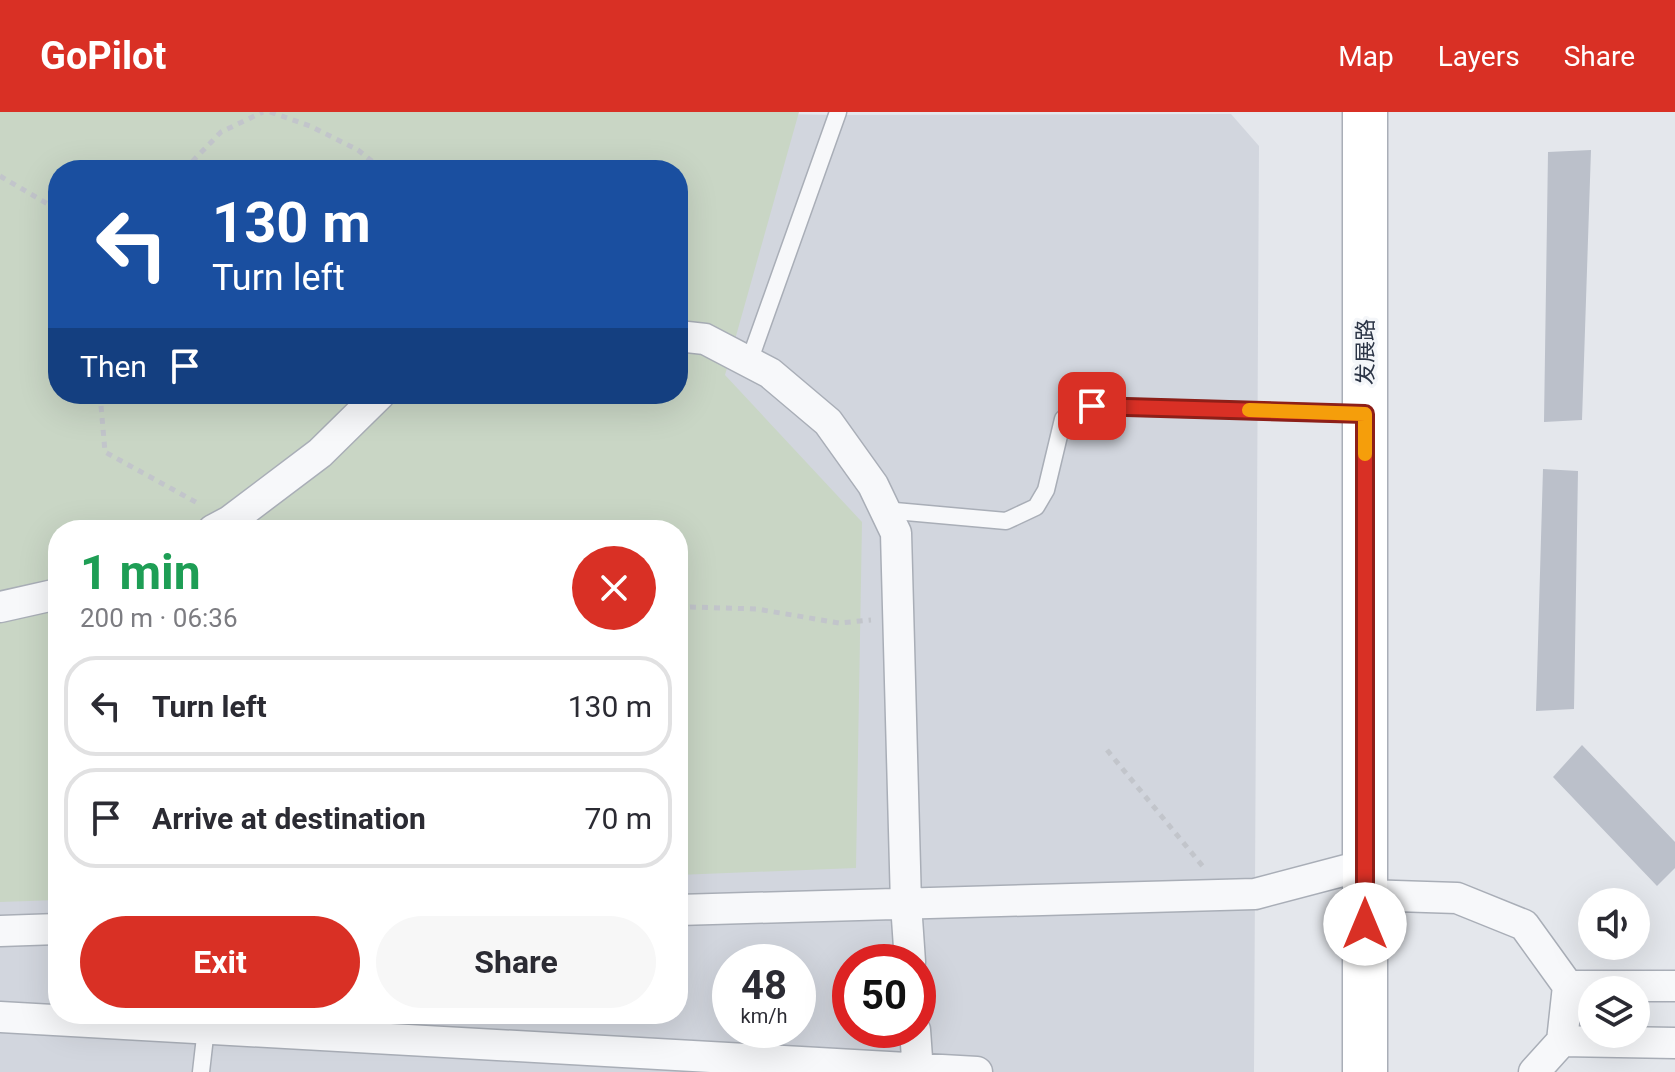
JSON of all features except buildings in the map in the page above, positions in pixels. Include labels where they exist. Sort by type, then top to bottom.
[{"type":"main road","name":"发展路","points":[[1365,112],[1365,1072]]},
{"type":"street","points":[[688,337],[705,339],[770,373],[828,422],[873,485],[896,533],[909,944]]},
{"type":"street","points":[[229,520],[320,453],[370,404]]},
{"type":"street","points":[[0,607],[48,596]]},
{"type":"street","points":[[688,910],[1255,894],[1365,880],[1457,898],[1524,925],[1568,986],[1562,1041],[1534,1072]]},
{"type":"street","points":[[0,931],[48,929]]},
{"type":"street","points":[[1568,986],[1675,986]]},
{"type":"street","points":[[0,1017],[48,1020]]},
{"type":"street","points":[[131,1024],[977,1072]]},
{"type":"street","points":[[1562,1041],[1675,1043]]},
{"type":"street","points":[[916,1048],[918,1070]]},
{"type":"lane","points":[[749,362],[838,112]]},
{"type":"lane","points":[[884,510],[1006,521],[1036,507],[1046,490],[1063,419],[1075,408],[1107,406],[1365,414]]},
{"type":"lane","points":[[201,1072],[206,1028]]},
{"type":"path","points":[[194,160],[221,132],[263,112]]},
{"type":"path","points":[[270,112],[310,126],[358,150],[370,160]]},
{"type":"path","points":[[0,176],[48,204]]},
{"type":"path","points":[[101,404],[105,452],[214,520]]},
{"type":"path","points":[[688,607],[757,609],[839,623],[898,617]]},
{"type":"path","points":[[1107,750],[1226,895]]},
{"type":"shaded area","points":[[0,112],[1231,114],[1259,146],[1254,1072],[0,1072]]},
{"type":"green space","points":[[0,112],[799,112],[725,375],[862,522],[856,868],[688,875],[688,520],[48,520],[48,900],[0,902]]},
{"type":"slow traffic","points":[[1249,410],[1365,414],[1365,454]]},
{"type":"route","points":[[1092,406],[1365,414],[1365,924]]}]
